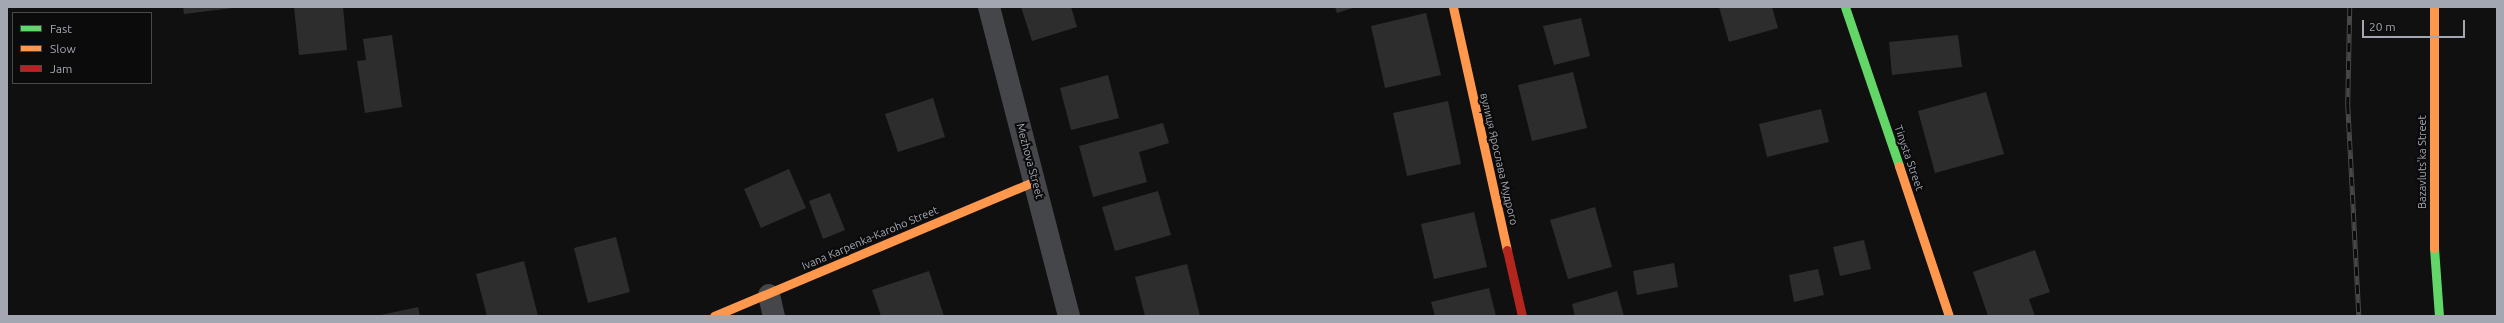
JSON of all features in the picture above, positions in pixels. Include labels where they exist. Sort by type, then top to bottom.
[{"type":"street","name":"Mezhova Street","points":[[989,7],[1069,316]]},
{"type":"street","name":"вулиця Ярослава Мудрого","points":[[1453,7],[1522,316]]},
{"type":"street","name":"Tinysta Street","points":[[1845,7],[1949,316]]},
{"type":"street","name":"Bazavluts'ka Street","points":[[2434,7],[2434,241],[2439,316]]},
{"type":"street","name":"Ivana Karpenka-Karoho Street","points":[[714,316],[768,295],[1035,181]]},
{"type":"street","points":[[768,295],[774,316]]},
{"type":"building","points":[[183,7],[233,7],[233,8],[184,14]]},
{"type":"building","points":[[294,7],[343,7],[347,50],[299,55]]},
{"type":"building","points":[[1021,7],[1071,7],[1077,27],[1032,41]]},
{"type":"building","points":[[1335,7],[1356,7],[1337,13]]},
{"type":"building","points":[[1719,7],[1772,7],[1778,28],[1729,42]]},
{"type":"building","points":[[1426,13],[1441,75],[1385,88],[1371,26]]},
{"type":"building","points":[[1581,18],[1590,56],[1554,65],[1543,26]]},
{"type":"building","points":[[392,35],[402,107],[365,113],[357,61],[366,60],[363,39]]},
{"type":"building","points":[[1958,35],[1962,67],[1892,75],[1889,42]]},
{"type":"building","points":[[1573,72],[1587,128],[1532,141],[1518,85]]},
{"type":"building","points":[[1108,75],[1119,118],[1071,130],[1060,88]]},
{"type":"building","points":[[1986,92],[2004,154],[1935,173],[1918,111]]},
{"type":"building","points":[[933,98],[945,137],[898,152],[885,114]]},
{"type":"building","points":[[1448,101],[1461,164],[1407,176],[1393,113]]},
{"type":"building","points":[[1821,109],[1829,142],[1767,157],[1759,124]]},
{"type":"building","points":[[1163,123],[1169,143],[1139,152],[1147,182],[1093,197],[1079,146]]},
{"type":"building","points":[[789,169],[806,208],[761,228],[744,189]]},
{"type":"building","points":[[1158,191],[1171,235],[1115,251],[1102,207]]},
{"type":"building","points":[[830,193],[845,230],[823,239],[809,201]]},
{"type":"building","points":[[1595,207],[1612,267],[1568,279],[1550,220]]},
{"type":"building","points":[[1474,212],[1487,267],[1434,279],[1421,224]]},
{"type":"building","points":[[616,237],[630,292],[588,303],[574,248]]},
{"type":"building","points":[[1864,240],[1871,269],[1840,276],[1833,247]]},
{"type":"building","points":[[2035,250],[2050,292],[2029,299],[2035,316],[1988,316],[1973,272]]},
{"type":"building","points":[[524,261],[538,316],[487,316],[476,274]]},
{"type":"building","points":[[1674,263],[1678,287],[1637,295],[1633,271]]},
{"type":"building","points":[[1187,264],[1200,316],[1145,316],[1135,277]]},
{"type":"building","points":[[1818,269],[1824,295],[1794,302],[1789,275]]},
{"type":"building","points":[[929,271],[944,316],[881,316],[872,290]]},
{"type":"building","points":[[1489,288],[1496,316],[1435,316],[1431,302]]},
{"type":"building","points":[[1617,291],[1624,316],[1575,316],[1572,304]]},
{"type":"building","points":[[418,307],[420,316],[381,315]]},
{"type":"railway","points":[[2350,7],[2348,105],[2359,316]]},
{"type":"traffic: fast","points":[[1845,7],[1899,166]]},
{"type":"traffic: fast","points":[[2434,248],[2439,316]]},
{"type":"traffic: slow","points":[[1453,7],[1507,250]]},
{"type":"traffic: slow","points":[[2434,7],[2434,248]]},
{"type":"traffic: slow","points":[[1899,166],[1949,316]]},
{"type":"traffic: slow","points":[[714,316],[1035,181]]},
{"type":"traffic: jam","points":[[1507,250],[1522,316]]}]
